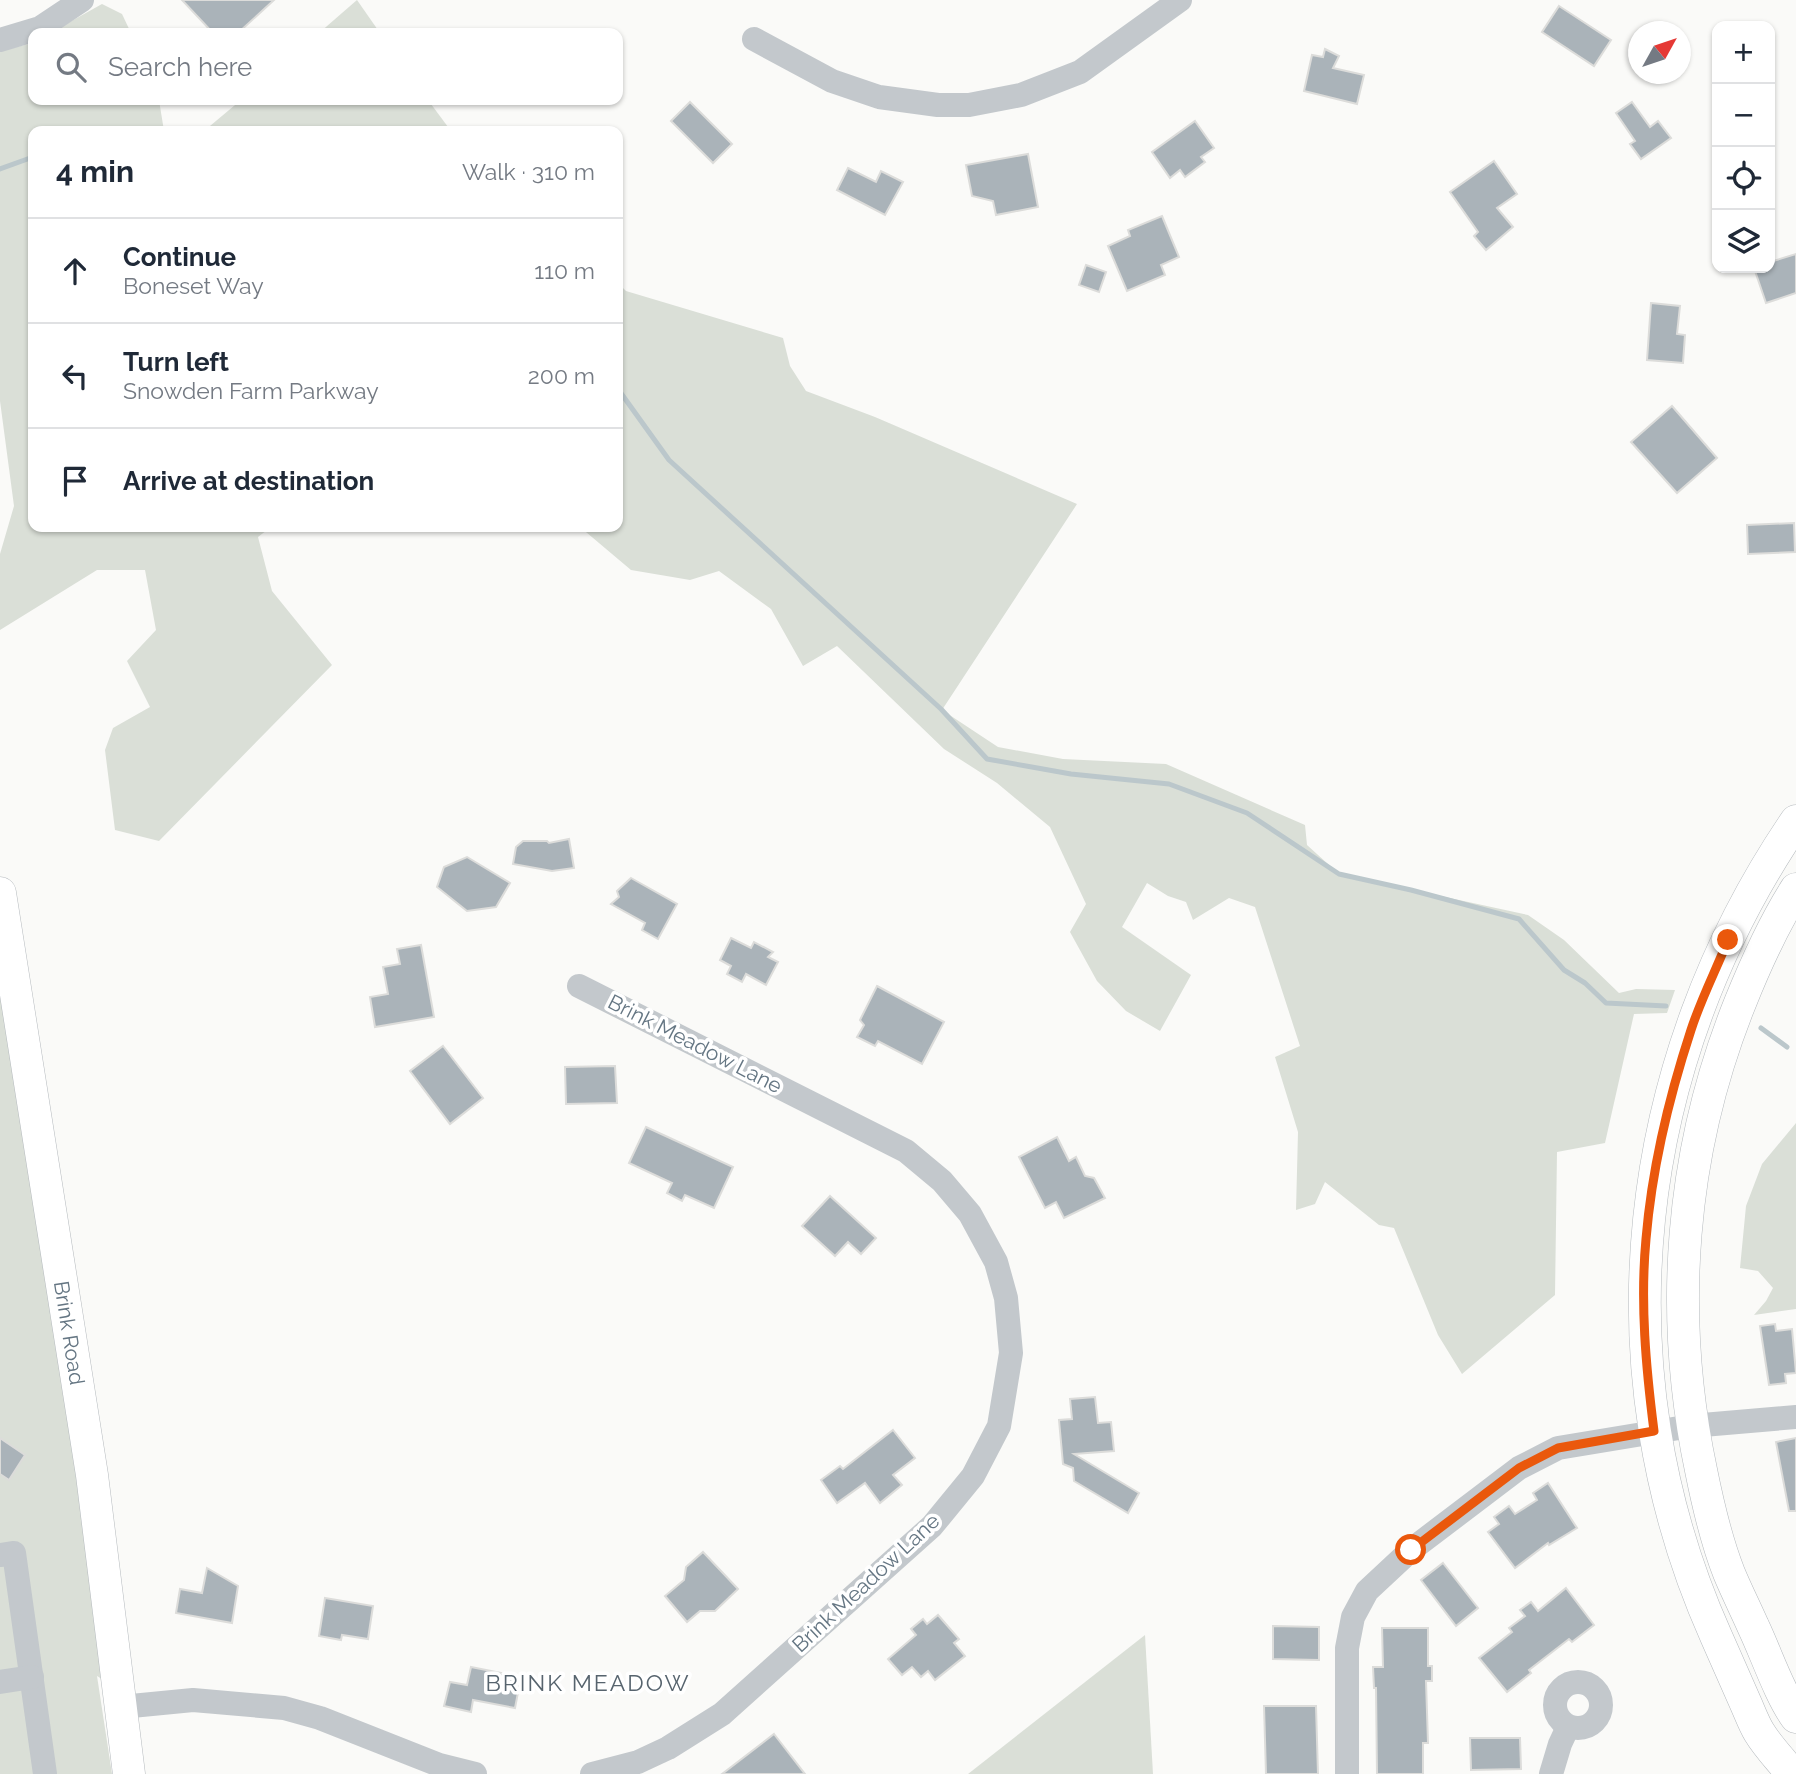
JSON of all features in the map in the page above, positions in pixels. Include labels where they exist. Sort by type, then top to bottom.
[{"type":"main road","points":[[1792,1774],[1758,1732],[1695,1589],[1667,1491],[1654,1431],[1647,1374],[1644,1276],[1650,1205],[1665,1119],[1692,1027],[1728,940],[1776,851],[1796,821]]},
{"type":"main road","points":[[1796,889],[1757,961],[1723,1045],[1698,1137],[1686,1213],[1681,1287],[1683,1350],[1692,1426],[1708,1504],[1728,1571],[1796,1717]]},
{"type":"main road","name":"Brink Road","points":[[0,893],[92,1475],[129,1774]]},
{"type":"street","points":[[37,28],[82,0]]},
{"type":"street","points":[[754,40],[832,81],[879,97],[938,105],[969,105],[1021,95],[1080,72],[1180,0]]},
{"type":"street","points":[[0,40],[28,31]]},
{"type":"street","name":"Brink Meadow Lane","points":[[579,986],[906,1151],[942,1181],[971,1214],[996,1262],[1006,1298],[1012,1353],[999,1426],[973,1476],[932,1526],[722,1714],[668,1748],[638,1762],[592,1774]]},
{"type":"street","points":[[1347,1774],[1346,1648],[1353,1617],[1367,1591],[1411,1550],[1519,1468],[1558,1448],[1692,1426],[1796,1417]]},
{"type":"street","points":[[0,1555],[14,1553],[45,1774]]},
{"type":"street","points":[[0,1682],[32,1677]]},
{"type":"street","points":[[121,1707],[193,1700],[284,1708],[320,1718],[427,1768],[475,1774]]},
{"type":"street","points":[[1551,1774],[1568,1727]]},
{"type":"shaded area","points":[[357,0],[377,28],[325,28]]},
{"type":"shaded area","points":[[102,4],[122,14],[129,28],[59,28]]},
{"type":"shaded area","points":[[28,44],[28,105],[160,105],[163,126],[28,126],[28,532],[264,532],[258,537],[272,591],[332,665],[159,841],[115,830],[105,750],[113,728],[150,707],[127,661],[156,630],[145,570],[97,570],[0,630],[0,554],[14,506],[0,401],[0,51]]},
{"type":"shaded area","points":[[235,105],[432,105],[447,126],[210,126]]},
{"type":"shaded area","points":[[623,288],[783,338],[790,366],[806,391],[875,417],[1077,504],[942,710],[998,747],[1063,759],[1166,764],[1305,825],[1307,845],[1339,874],[1528,915],[1564,940],[1619,993],[1636,989],[1675,990],[1667,1013],[1634,1014],[1605,1143],[1557,1152],[1555,1295],[1462,1374],[1438,1335],[1394,1228],[1379,1225],[1325,1182],[1315,1204],[1296,1210],[1298,1132],[1275,1057],[1300,1046],[1255,907],[1229,898],[1193,920],[1186,902],[1168,896],[1147,883],[1122,927],[1191,975],[1160,1031],[1126,1011],[1097,981],[1070,932],[1086,904],[1050,827],[997,783],[944,749],[837,646],[803,666],[771,609],[719,571],[690,580],[631,570],[586,532],[623,532]]},
{"type":"shaded area","points":[[0,962],[105,1681],[97,1676],[112,1774],[0,1774]]},
{"type":"shaded area","points":[[1796,1123],[1796,1309],[1754,1315],[1773,1288],[1758,1271],[1740,1268],[1746,1206],[1762,1164]]},
{"type":"shaded area","points":[[1145,1635],[1153,1774],[968,1774]]},
{"type":"building","points":[[182,0],[274,0],[243,28],[208,28]]},
{"type":"building","points":[[1559,6],[1611,40],[1594,66],[1542,32]]},
{"type":"building","points":[[1325,49],[1339,56],[1333,68],[1364,75],[1357,104],[1304,91],[1312,55],[1323,57]]},
{"type":"building","points":[[690,102],[732,144],[713,163],[671,121]]},
{"type":"building","points":[[1632,102],[1650,127],[1658,121],[1671,138],[1641,159],[1630,144],[1635,141],[1616,113]]},
{"type":"building","points":[[1195,121],[1214,148],[1201,157],[1205,162],[1185,177],[1180,170],[1170,178],[1152,152]]},
{"type":"building","points":[[1028,154],[1038,207],[996,215],[993,201],[972,196],[966,165]]},
{"type":"building","points":[[1494,161],[1517,194],[1497,208],[1513,227],[1486,250],[1474,236],[1478,232],[1450,192]]},
{"type":"building","points":[[848,168],[876,182],[881,171],[903,182],[885,215],[837,190]]},
{"type":"building","points":[[1162,216],[1179,257],[1161,265],[1165,275],[1127,291],[1108,246],[1130,236],[1128,230]]},
{"type":"building","points":[[1796,254],[1796,293],[1766,303],[1756,273],[1775,273],[1775,260]]},
{"type":"building","points":[[1086,265],[1106,272],[1099,292],[1079,285]]},
{"type":"building","points":[[1651,303],[1680,306],[1677,334],[1685,335],[1683,363],[1647,360]]},
{"type":"building","points":[[1672,406],[1717,458],[1677,493],[1631,442]]},
{"type":"building","points":[[1794,523],[1795,552],[1748,554],[1747,525]]},
{"type":"building","points":[[569,839],[574,868],[552,871],[513,864],[516,847],[523,841],[549,843]]},
{"type":"building","points":[[467,857],[510,883],[496,907],[467,911],[437,887],[444,867]]},
{"type":"building","points":[[631,878],[677,904],[658,939],[642,930],[645,923],[611,904],[619,897],[617,891]]},
{"type":"building","points":[[731,938],[751,948],[754,942],[773,952],[768,957],[778,962],[766,985],[746,974],[742,982],[727,974],[731,966],[720,960]]},
{"type":"building","points":[[421,945],[434,1017],[375,1027],[370,997],[388,994],[383,967],[400,964],[397,949]]},
{"type":"building","points":[[877,986],[944,1022],[922,1064],[878,1041],[875,1046],[857,1037],[864,1025],[860,1020]]},
{"type":"building","points":[[443,1046],[483,1098],[450,1124],[410,1071]]},
{"type":"building","points":[[615,1066],[617,1103],[566,1104],[565,1067]]},
{"type":"building","points":[[646,1127],[733,1167],[714,1208],[685,1195],[682,1201],[667,1193],[672,1183],[629,1163]]},
{"type":"building","points":[[1057,1137],[1069,1161],[1076,1157],[1085,1176],[1094,1178],[1105,1198],[1064,1218],[1056,1202],[1045,1208],[1019,1157]]},
{"type":"building","points":[[830,1196],[876,1238],[861,1254],[848,1242],[835,1256],[802,1226]]},
{"type":"building","points":[[1775,1324],[1776,1331],[1792,1329],[1796,1373],[1785,1374],[1786,1383],[1769,1385],[1760,1326]]},
{"type":"building","points":[[1095,1397],[1098,1423],[1111,1422],[1114,1451],[1074,1454],[1139,1493],[1128,1513],[1074,1481],[1073,1468],[1063,1464],[1059,1420],[1072,1419],[1070,1399]]},
{"type":"building","points":[[893,1430],[915,1458],[893,1475],[902,1485],[880,1503],[865,1483],[837,1503],[821,1480],[840,1466],[843,1469]]},
{"type":"building","points":[[0,1438],[25,1455],[9,1480],[0,1474]]},
{"type":"building","points":[[1796,1438],[1796,1511],[1789,1511],[1776,1442]]},
{"type":"building","points":[[1548,1483],[1577,1528],[1549,1545],[1548,1543],[1515,1568],[1488,1532],[1499,1524],[1494,1517],[1509,1506],[1515,1514],[1537,1500],[1533,1493]]},
{"type":"building","points":[[703,1552],[738,1589],[715,1611],[700,1611],[687,1622],[665,1596],[684,1580],[686,1567]]},
{"type":"building","points":[[1443,1563],[1478,1608],[1456,1626],[1421,1580]]},
{"type":"building","points":[[207,1568],[238,1586],[232,1623],[176,1613],[180,1589],[202,1593]]},
{"type":"building","points":[[1566,1588],[1594,1625],[1572,1642],[1569,1639],[1529,1670],[1531,1673],[1507,1692],[1479,1658],[1512,1632],[1509,1628],[1525,1616],[1520,1610],[1531,1602],[1538,1611]]},
{"type":"building","points":[[325,1598],[373,1606],[368,1639],[342,1635],[341,1640],[319,1636]]},
{"type":"building","points":[[938,1615],[959,1639],[954,1643],[965,1656],[935,1680],[928,1671],[921,1677],[912,1667],[902,1675],[888,1659],[916,1635],[911,1629],[923,1619],[927,1624]]},
{"type":"building","points":[[1273,1626],[1319,1627],[1319,1660],[1273,1659]]},
{"type":"building","points":[[1382,1628],[1428,1628],[1428,1666],[1432,1666],[1432,1681],[1426,1681],[1428,1743],[1423,1743],[1423,1774],[1377,1774],[1376,1688],[1373,1667],[1383,1667]]},
{"type":"building","points":[[471,1667],[521,1677],[515,1708],[473,1700],[471,1712],[444,1706],[450,1682],[467,1685]]},
{"type":"building","points":[[1264,1706],[1316,1706],[1318,1774],[1266,1774]]},
{"type":"building","points":[[774,1734],[805,1774],[722,1774]]},
{"type":"building","points":[[1470,1738],[1520,1738],[1521,1769],[1471,1770]]},
{"type":"waterway","points":[[0,169],[28,159]]},
{"type":"waterway","points":[[623,396],[669,460],[941,709],[987,759],[1071,774],[1169,784],[1247,813],[1339,874],[1519,919],[1564,970],[1585,983],[1606,1003],[1666,1006]]},
{"type":"waterway","points":[[1761,1028],[1787,1047]]},
{"type":"district","name":"BRINK MEADOW","points":[[588,1683]]},
{"type":"route","points":[[1411,1550],[1519,1468],[1558,1448],[1654,1431],[1644,1334],[1644,1276],[1650,1205],[1665,1119],[1692,1027],[1728,940]]}]
